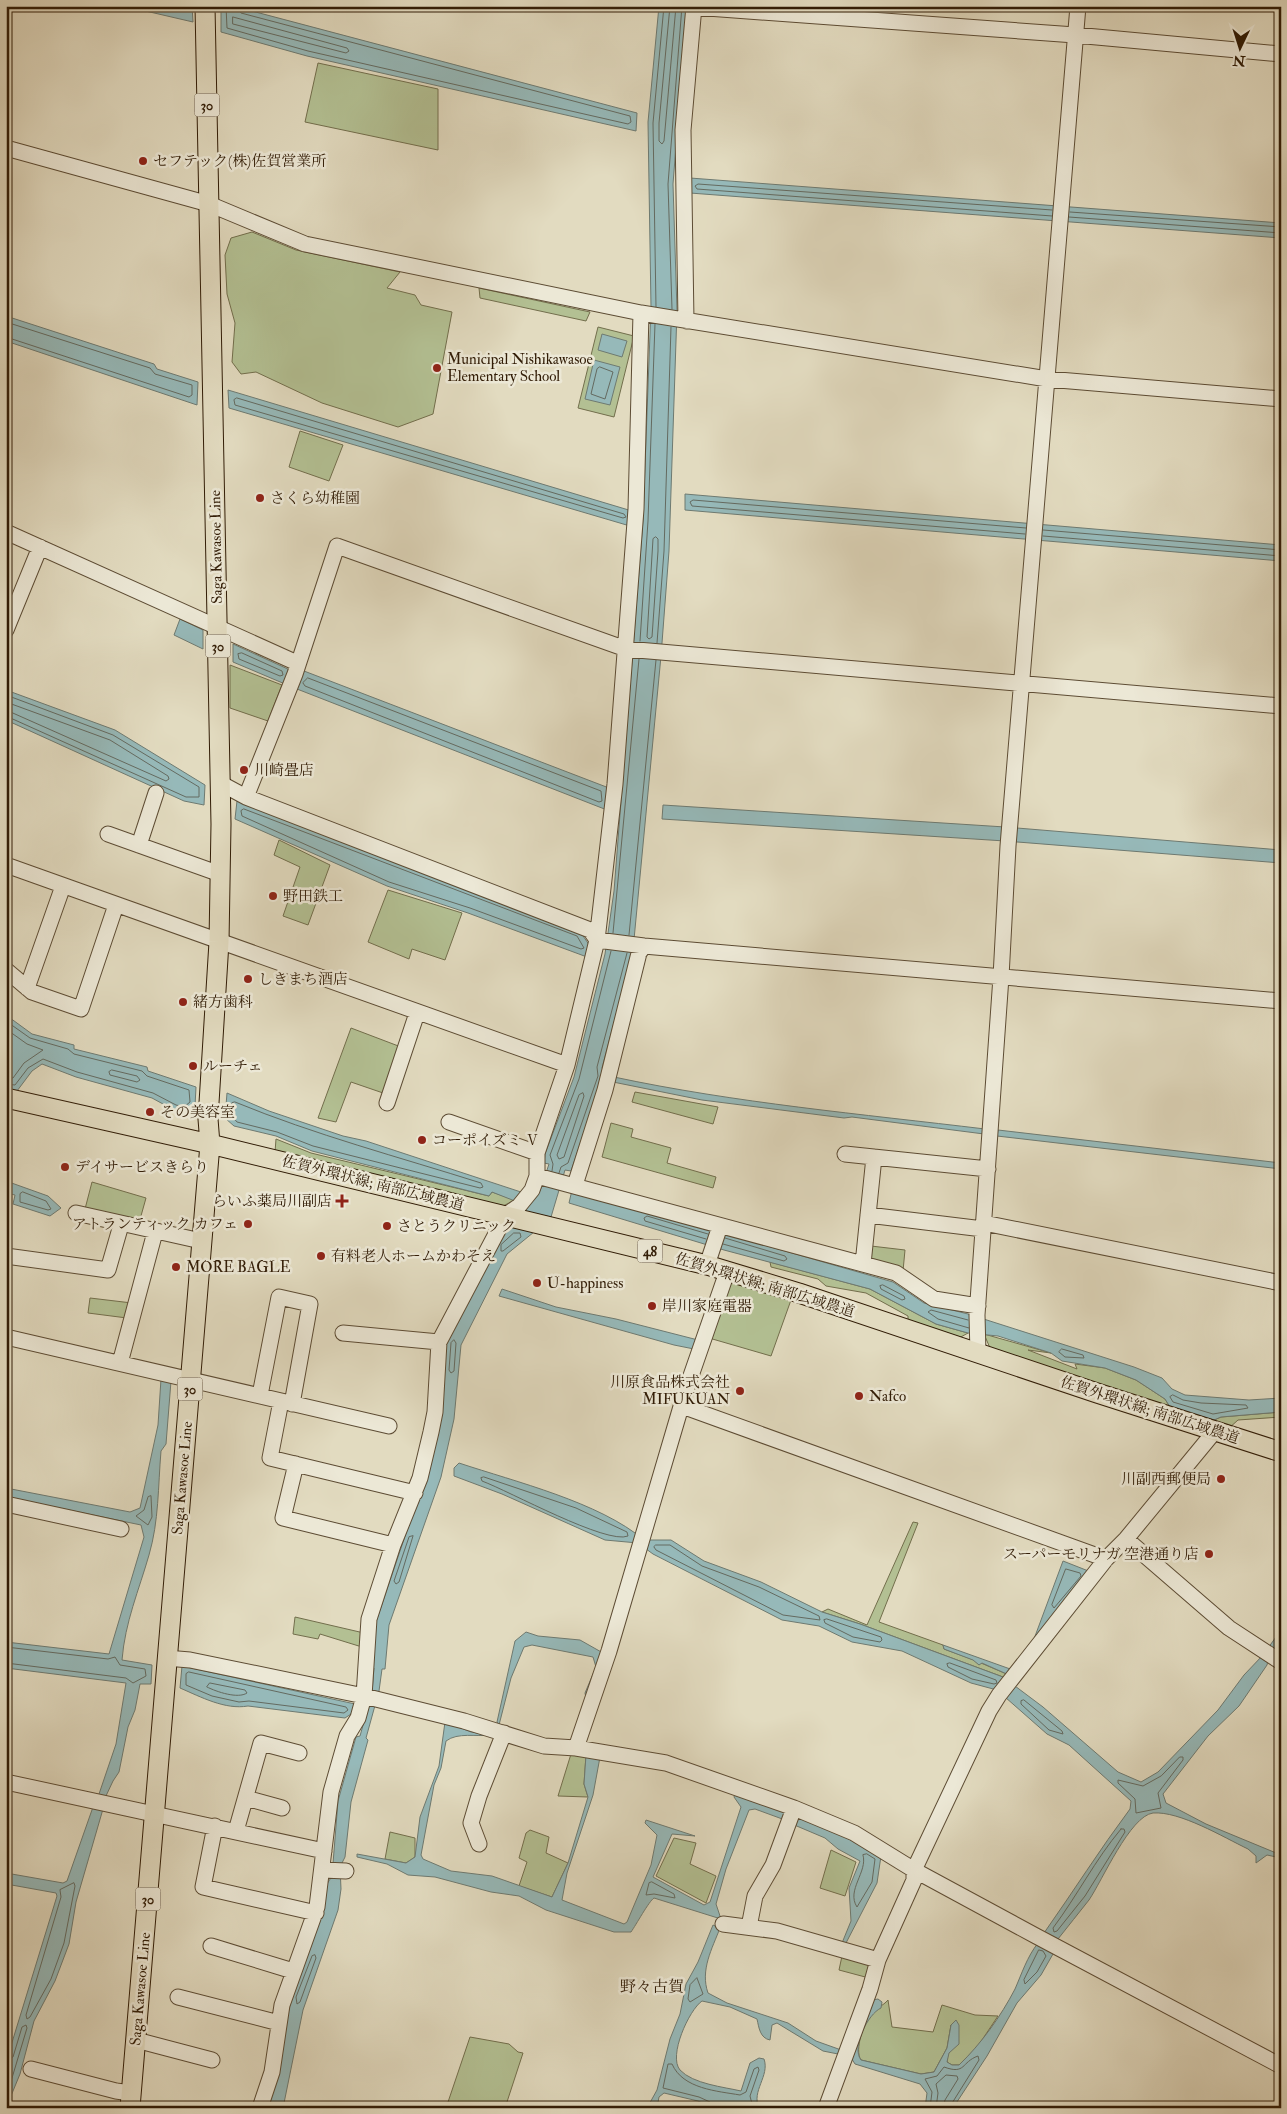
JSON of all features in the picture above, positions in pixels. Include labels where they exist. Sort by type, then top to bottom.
[{"type":"main road","name":"Saga Kawasoe Line","points":[[131,2100],[165,1691],[166,1658],[210,1144],[208,1119],[219,942],[220,783],[205,6]]},
{"type":"main road","name":"佐賀外環状線; 南部広域農道","points":[[6,1098],[513,1210],[710,1257],[727,1272],[977,1346],[1215,1431],[1281,1452]]},
{"type":"street","points":[[977,1346],[977,1310],[1001,977],[1008,846],[1078,6]]},
{"type":"street","points":[[686,321],[683,130],[694,7],[1075,35],[1281,54]]},
{"type":"street","points":[[6,148],[209,204],[305,244],[642,313],[1047,379],[1281,399]]},
{"type":"street","points":[[260,2108],[272,2072],[278,2023],[294,1971],[316,1913],[326,1870],[324,1851],[331,1792],[347,1736],[370,1698],[369,1619],[393,1545],[415,1493],[435,1412],[439,1342],[513,1210],[537,1181],[536,1153],[567,1065],[597,940],[615,784],[636,509],[642,313]]},
{"type":"street","points":[[6,532],[297,663]]},
{"type":"street","points":[[246,797],[297,663],[337,546],[626,648],[1281,706]]},
{"type":"street","points":[[6,630],[40,547]]},
{"type":"street","points":[[220,783],[246,797],[590,930],[597,940],[644,946],[1281,1000]]},
{"type":"street","points":[[139,845],[156,793]]},
{"type":"street","points":[[108,834],[220,874]]},
{"type":"street","points":[[6,865],[567,1065]]},
{"type":"street","points":[[27,988],[63,886]]},
{"type":"street","points":[[6,970],[32,992],[81,1009],[116,905]]},
{"type":"street","points":[[569,1183],[605,1090],[639,953],[644,946]]},
{"type":"street","points":[[387,1103],[417,1013]]},
{"type":"street","points":[[449,1122],[536,1153]]},
{"type":"street","points":[[845,1154],[988,1169]]},
{"type":"street","points":[[863,1264],[874,1157]]},
{"type":"street","points":[[537,1181],[569,1183],[896,1273],[934,1299],[977,1310]]},
{"type":"street","points":[[76,1213],[201,1241]]},
{"type":"street","points":[[868,1215],[983,1226],[1281,1283]]},
{"type":"street","points":[[6,1256],[108,1270],[121,1224]]},
{"type":"street","points":[[710,1257],[720,1226]]},
{"type":"street","points":[[120,1363],[155,1232]]},
{"type":"street","points":[[576,1748],[609,1651],[682,1406],[684,1393],[727,1272]]},
{"type":"street","points":[[260,1395],[279,1297],[310,1304],[287,1402],[270,1458],[415,1493]]},
{"type":"street","points":[[343,1333],[439,1342]]},
{"type":"street","points":[[6,1338],[388,1426]]},
{"type":"street","points":[[682,1406],[1106,1559]]},
{"type":"street","points":[[826,2108],[847,2054],[878,1960],[914,1880],[914,1870],[998,1695],[1106,1559],[1126,1539],[1215,1431]]},
{"type":"street","points":[[296,1464],[283,1518],[393,1545]]},
{"type":"street","points":[[6,1504],[121,1529]]},
{"type":"street","points":[[1126,1539],[1229,1628],[1272,1657]]},
{"type":"street","points":[[166,1658],[190,1660],[370,1698],[504,1733],[544,1746],[576,1748],[666,1763],[794,1808],[854,1834],[914,1870],[1281,2066]]},
{"type":"street","points":[[479,1844],[471,1823],[479,1796],[504,1733]]},
{"type":"street","points":[[236,1831],[261,1743],[299,1753]]},
{"type":"street","points":[[6,1782],[324,1851]]},
{"type":"street","points":[[246,1798],[282,1808]]},
{"type":"street","points":[[749,1927],[755,1896],[773,1865],[794,1808]]},
{"type":"street","points":[[215,1826],[204,1887],[316,1913]]},
{"type":"street","points":[[326,1870],[346,1871]]},
{"type":"street","points":[[723,1924],[777,1931],[878,1960]]},
{"type":"street","points":[[211,1946],[294,1971]]},
{"type":"street","points":[[178,1997],[278,2023]]},
{"type":"street","points":[[136,2040],[212,2060]]},
{"type":"street","points":[[31,2069],[116,2091],[131,2100]]},
{"type":"green space","points":[[318,63],[438,89],[438,150],[305,122]]},
{"type":"green space","points":[[252,232],[296,250],[400,272],[387,288],[415,295],[421,305],[452,312],[433,414],[398,427],[322,403],[256,372],[241,374],[232,362],[235,323],[227,294],[225,255],[231,238]]},
{"type":"green space","points":[[479,288],[590,312],[586,321],[480,298]]},
{"type":"green space","points":[[598,327],[634,336],[614,417],[578,408]]},
{"type":"green space","points":[[300,431],[343,445],[329,481],[289,467]]},
{"type":"green space","points":[[230,665],[282,685],[268,721],[230,708]]},
{"type":"green space","points":[[279,840],[330,865],[308,925],[283,916],[300,867],[274,855]]},
{"type":"green space","points":[[388,890],[462,913],[445,960],[412,949],[409,959],[368,942]]},
{"type":"green space","points":[[351,1028],[401,1047],[386,1094],[351,1082],[336,1122],[318,1118]]},
{"type":"green space","points":[[635,1092],[718,1107],[713,1124],[632,1102]]},
{"type":"green space","points":[[611,1123],[633,1129],[631,1137],[671,1148],[667,1163],[716,1177],[713,1188],[602,1157]]},
{"type":"green space","points":[[276,1139],[311,1153],[489,1196],[492,1192],[515,1200],[501,1207],[275,1152]]},
{"type":"green space","points":[[92,1182],[146,1198],[139,1223],[85,1209]]},
{"type":"green space","points":[[871,1246],[905,1250],[903,1271],[873,1260],[870,1257]]},
{"type":"green space","points":[[770,1262],[870,1289],[936,1324],[968,1333],[959,1338],[908,1322],[908,1316],[866,1293],[826,1286],[818,1279],[771,1267]]},
{"type":"green space","points":[[729,1280],[791,1300],[771,1356],[709,1338]]},
{"type":"green space","points":[[90,1298],[132,1303],[127,1318],[88,1313]]},
{"type":"green space","points":[[984,1334],[1051,1353],[1028,1350],[1077,1369],[1075,1364],[1105,1368],[1136,1380],[1165,1399],[1170,1407],[1214,1420],[1221,1417],[1281,1412],[1281,1417],[1238,1420],[1228,1429],[990,1348]]},
{"type":"green space","points":[[913,1522],[918,1523],[879,1622],[943,1645],[944,1649],[974,1660],[979,1665],[981,1663],[1009,1675],[1006,1680],[1003,1677],[860,1624],[822,1612],[828,1609],[867,1625]]},
{"type":"green space","points":[[295,1617],[364,1633],[362,1647],[320,1634],[318,1639],[293,1634]]},
{"type":"green space","points":[[571,1754],[586,1755],[584,1784],[588,1797],[558,1796]]},
{"type":"green space","points":[[530,1830],[549,1837],[546,1853],[568,1863],[552,1897],[519,1886],[527,1862],[519,1858],[526,1833]]},
{"type":"green space","points":[[390,1832],[415,1838],[415,1857],[406,1863],[385,1859]]},
{"type":"green space","points":[[674,1838],[696,1843],[690,1864],[716,1876],[706,1903],[656,1876]]},
{"type":"green space","points":[[831,1850],[856,1862],[845,1896],[820,1888]]},
{"type":"green space","points":[[842,1956],[872,1964],[869,1978],[839,1970]]},
{"type":"green space","points":[[888,2000],[892,2027],[933,2032],[942,2005],[975,2015],[998,2016],[976,2049],[959,2065],[952,2065],[947,2062],[951,2025],[947,2048],[934,2072],[921,2074],[861,2060],[859,2043],[866,2022],[872,2012]]},
{"type":"green space","points":[[470,2037],[509,2044],[518,2052],[523,2053],[505,2108],[446,2108]]},
{"type":"water","points":[[124,6],[192,6],[193,22]]},
{"type":"water","points":[[221,6],[233,6],[637,113],[636,131],[307,56],[221,32]]},
{"type":"water","points":[[659,6],[687,6],[673,184],[677,311],[669,551],[661,656],[633,950],[602,1068],[604,1071],[603,1077],[571,1171],[565,1170],[551,1217],[525,1212],[525,1205],[492,1192],[489,1196],[312,1151],[276,1136],[234,1126],[225,1118],[227,1093],[269,1111],[343,1136],[366,1141],[533,1196],[540,1191],[549,1164],[544,1163],[545,1154],[574,1077],[605,954],[614,891],[643,520],[651,307],[648,122]]},
{"type":"water","points":[[690,178],[1281,223],[1281,238],[690,193]]},
{"type":"water","points":[[6,316],[154,364],[157,369],[198,382],[197,405],[6,341]]},
{"type":"water","points":[[602,334],[627,341],[622,357],[598,350]]},
{"type":"water","points":[[594,360],[620,367],[610,405],[585,399]]},
{"type":"water","points":[[228,390],[632,511],[630,526],[229,408]]},
{"type":"water","points":[[685,494],[1281,545],[1281,561],[685,510]]},
{"type":"water","points":[[180,619],[203,630],[203,649],[174,635]]},
{"type":"water","points":[[233,644],[290,670],[285,684],[233,662]]},
{"type":"water","points":[[304,671],[609,788],[607,810],[297,689]]},
{"type":"water","points":[[6,690],[115,730],[205,785],[204,805],[184,801],[6,720]]},
{"type":"water","points":[[237,801],[581,933],[590,946],[587,957],[468,913],[387,886],[235,819]]},
{"type":"water","points":[[663,805],[1005,827],[1281,850],[1281,863],[1005,841],[662,819]]},
{"type":"water","points":[[6,1015],[32,1034],[74,1045],[74,1049],[147,1067],[148,1071],[196,1087],[195,1106],[184,1113],[174,1110],[152,1098],[76,1077],[42,1064],[32,1071],[17,1091],[6,1089]]},
{"type":"water","points":[[614,1077],[752,1101],[985,1129],[984,1134],[702,1100],[613,1082]]},
{"type":"water","points":[[998,1130],[1281,1163],[1281,1169],[997,1136]]},
{"type":"water","points":[[6,1181],[48,1196],[61,1208],[50,1216],[13,1204],[15,1195],[6,1193]]},
{"type":"water","points":[[572,1190],[893,1282],[924,1303],[968,1314],[1134,1367],[1162,1378],[1172,1389],[1185,1395],[1249,1400],[1281,1398],[1281,1412],[1221,1417],[1214,1420],[1170,1407],[1165,1399],[1136,1380],[1105,1368],[1062,1361],[1051,1353],[998,1336],[968,1333],[936,1324],[870,1289],[724,1250],[569,1203]]},
{"type":"water","points":[[513,1226],[534,1232],[507,1254],[461,1345],[454,1419],[441,1477],[389,1625],[385,1669],[382,1669],[379,1691],[366,1738],[368,1740],[351,1802],[345,1857],[340,1867],[341,1889],[338,1910],[303,2010],[283,2108],[266,2108],[292,1996],[327,1884],[332,1876],[338,1801],[356,1737],[360,1736],[372,1693],[374,1668],[370,1667],[376,1622],[425,1477],[446,1342],[497,1242]]},
{"type":"water","points":[[502,1289],[556,1307],[616,1319],[698,1340],[694,1349],[674,1345],[499,1296]]},
{"type":"water","points":[[161,1379],[171,1381],[166,1444],[161,1451],[155,1529],[129,1619],[122,1660],[152,1665],[151,1684],[140,1684],[135,1710],[128,1727],[119,1772],[105,1798],[98,1797],[116,1744],[126,1683],[6,1668],[6,1642],[109,1654],[144,1537],[141,1525],[6,1497],[6,1488],[130,1512],[140,1508],[158,1425]]},
{"type":"water","points":[[459,1463],[556,1494],[604,1515],[644,1540],[671,1540],[704,1561],[761,1582],[822,1612],[860,1624],[1003,1677],[1043,1707],[1118,1772],[1141,1782],[1158,1772],[1218,1710],[1281,1630],[1281,1646],[1277,1647],[1269,1656],[1267,1665],[1239,1706],[1208,1736],[1163,1794],[1166,1803],[1206,1824],[1281,1855],[1281,1858],[1267,1855],[1256,1863],[1256,1856],[1248,1849],[1214,1832],[1176,1816],[1153,1813],[1144,1817],[1135,1825],[1117,1850],[1089,1900],[1058,1939],[1044,1933],[1130,1809],[1131,1801],[1069,1745],[1047,1734],[997,1690],[971,1683],[902,1651],[852,1642],[819,1626],[782,1620],[653,1554],[638,1543],[605,1540],[502,1494],[454,1476],[454,1468]]},
{"type":"water","points":[[1063,1561],[1091,1572],[1031,1647]]},
{"type":"water","points":[[526,1632],[538,1636],[580,1640],[603,1653],[586,1698],[585,1693],[596,1667],[593,1657],[532,1645],[524,1647],[511,1678],[499,1725],[497,1722],[515,1641]]},
{"type":"water","points":[[943,1645],[1013,1670],[1009,1675],[982,1663],[979,1665],[973,1660],[944,1649]]},
{"type":"water","points":[[182,1666],[355,1704],[351,1714],[345,1718],[248,1706],[231,1706],[205,1699],[180,1688]]},
{"type":"water","points":[[445,1722],[471,1732],[490,1735],[462,1736],[446,1741],[441,1768],[434,1785],[421,1855],[423,1859],[451,1871],[492,1876],[552,1897],[568,1863],[588,1797],[584,1784],[586,1755],[600,1757],[593,1795],[567,1873],[562,1900],[624,1924],[627,1922],[651,1865],[657,1835],[645,1823],[646,1820],[695,1836],[672,1834],[653,1877],[704,1905],[710,1902],[741,1807],[734,1797],[735,1793],[786,1812],[785,1820],[755,1809],[749,1810],[726,1869],[716,1904],[721,1919],[654,1898],[631,1932],[614,1932],[546,1910],[519,1896],[491,1892],[435,1877],[408,1875],[387,1864],[357,1857],[357,1854],[406,1863],[415,1857],[420,1817],[439,1766]]},
{"type":"water","points":[[93,1807],[103,1809],[76,1902],[69,1944],[55,1981],[34,2021],[20,2074],[6,2108],[6,2062],[57,1896],[56,1893],[6,1884],[6,1873],[63,1883],[67,1881]]},
{"type":"water","points":[[797,1817],[843,1836],[881,1856],[877,1883],[846,1943],[842,1943],[851,1921],[849,1888],[860,1861],[838,1849],[825,1838],[792,1824]]},
{"type":"water","points":[[713,1925],[720,1928],[706,1968],[705,1976],[708,1993],[727,2003],[788,2023],[816,2041],[844,2051],[843,2055],[823,2051],[777,2023],[772,2025],[770,2040],[767,2039],[761,2032],[757,2019],[730,2007],[702,2001],[691,2014],[678,2044],[677,2063],[680,2070],[701,2082],[741,2091],[750,2063],[759,2058],[764,2059],[765,2071],[757,2096],[759,2108],[712,2108],[698,2101],[664,2093],[659,2097],[657,2108],[647,2108],[657,2090],[670,2039],[680,2014],[686,1984],[698,1962]]},
{"type":"water","points":[[1038,1943],[1046,1947],[1053,1954],[1041,1975],[1017,2003],[987,2056],[953,2108],[925,2108],[927,2093],[920,2084],[855,2064],[850,2056],[872,2000],[878,1999],[882,2002],[881,2008],[871,2017],[862,2031],[858,2047],[858,2054],[861,2060],[921,2074],[934,2072],[947,2048],[951,2025],[956,2020],[959,2025],[959,2044],[949,2053],[947,2062],[952,2065],[959,2065],[983,2039],[997,2019],[1015,1989],[1028,1959]]},
{"type":"place","name":"セフテック(株)佐賀営業所","points":[[143,161]]},
{"type":"place","name":"Municipal Nishikawasoe Elementary School","points":[[437,368]]},
{"type":"place","name":"さくら幼稚園","points":[[260,498]]},
{"type":"place","name":"川崎畳店","points":[[244,770]]},
{"type":"place","name":"野田鉄工","points":[[273,896]]},
{"type":"place","name":"しきまち酒店","points":[[248,979]]},
{"type":"place","name":"緒方歯科","points":[[183,1002]]},
{"type":"place","name":"ルーチェ","points":[[193,1066]]},
{"type":"place","name":"その美容室","points":[[150,1112]]},
{"type":"place","name":"コーポイズミ Ⅴ","points":[[422,1140]]},
{"type":"place","name":"デイサービスきらり","points":[[65,1167]]},
{"type":"place","name":"らいふ薬局川副店","points":[[342,1201]]},
{"type":"place","name":"アトランティック カフェ","points":[[248,1224]]},
{"type":"place","name":"さとうクリニック","points":[[387,1226]]},
{"type":"place","name":"有料老人ホームかわそえ","points":[[321,1256]]},
{"type":"place","name":"MORE BAGLE","points":[[176,1267]]},
{"type":"place","name":"U-happiness","points":[[537,1283]]},
{"type":"place","name":"岸川家庭電器","points":[[652,1306]]},
{"type":"place","name":"川原食品株式会社 MIFUKUAN","points":[[740,1391]]},
{"type":"place","name":"Nafco","points":[[859,1396]]},
{"type":"place","name":"川副西郵便局","points":[[1221,1479]]},
{"type":"place","name":"スーパーモリナガ 空港通り店","points":[[1209,1554]]},
{"type":"district","name":"野々古賀","points":[[652,1986]]}]
